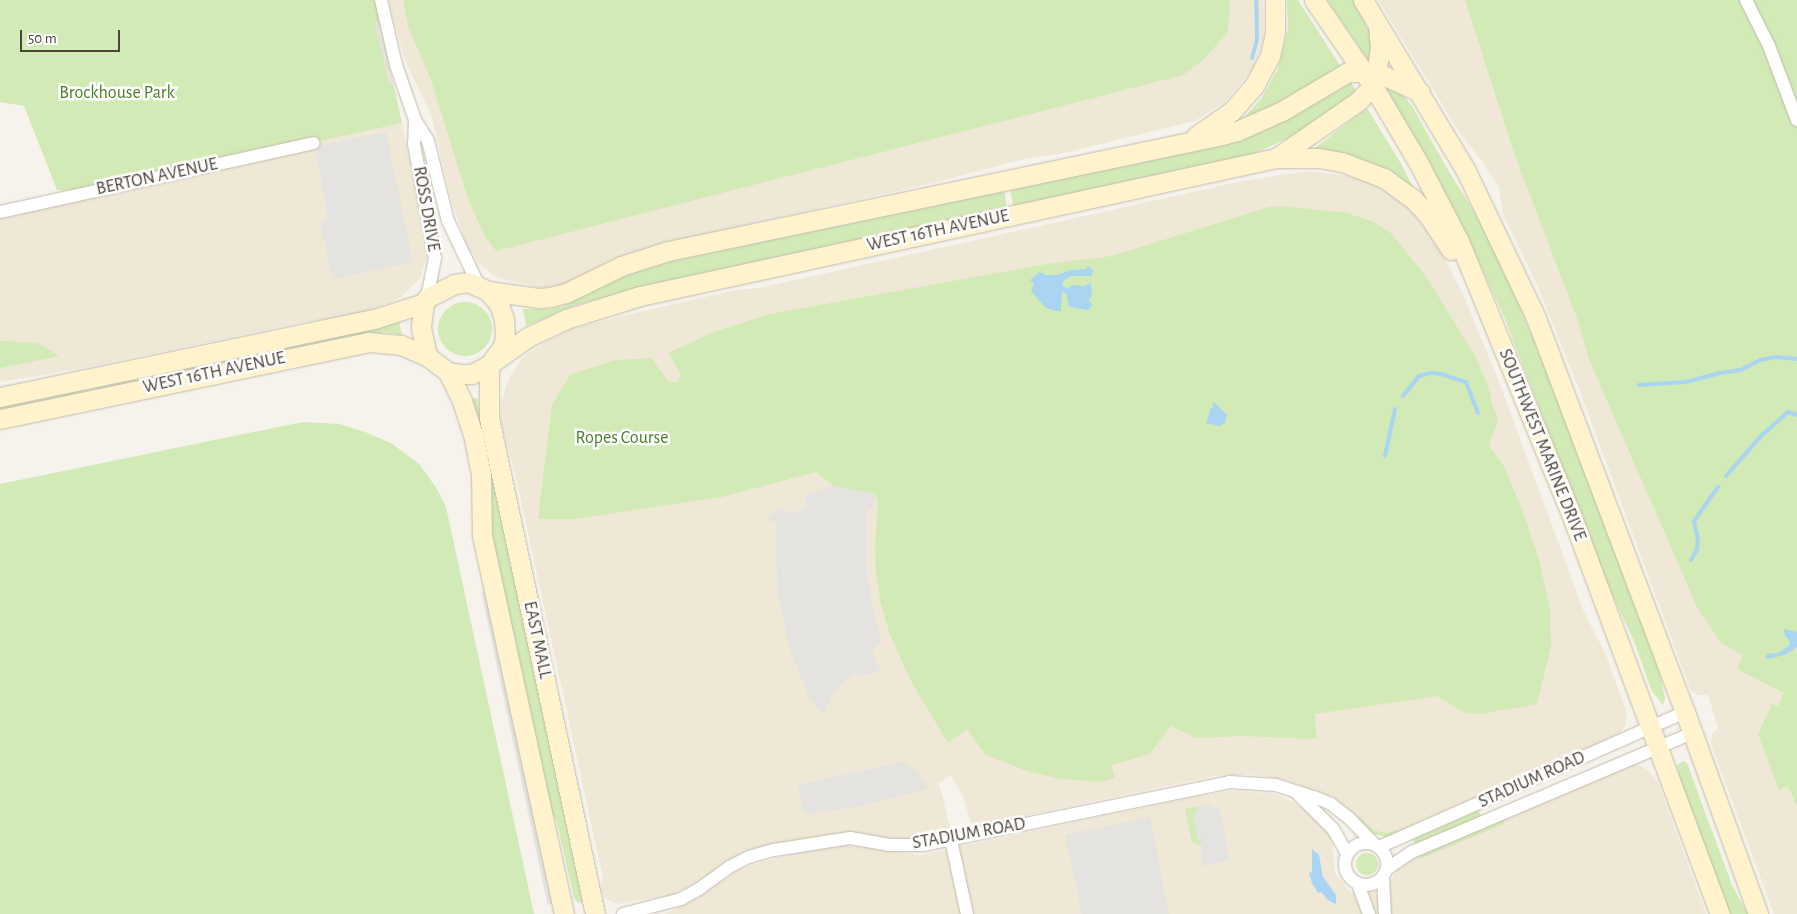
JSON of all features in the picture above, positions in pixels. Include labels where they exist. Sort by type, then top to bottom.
[{"type":"main road","points":[[1185,143],[1217,124],[1232,111],[1254,86],[1270,56],[1275,34],[1276,0]]},
{"type":"main road","name":"SOUTHWEST MARINE DRIVE","points":[[1314,0],[1370,76],[1450,224],[1571,514],[1720,914]]},
{"type":"main road","points":[[1363,0],[1466,171],[1536,318],[1685,712],[1758,914]]},
{"type":"main road","points":[[1378,24],[1380,48],[1370,76],[1420,92]]},
{"type":"main road","name":"WEST 16TH AVENUE","points":[[483,289],[539,298],[550,297],[566,292],[621,266],[668,251],[1185,143],[1245,127],[1282,111],[1348,72],[1370,76],[1358,102],[1276,158],[640,296],[566,318],[528,337],[491,363]]},
{"type":"main road","points":[[1276,158],[1319,158],[1342,162],[1384,178],[1414,200],[1428,215],[1475,284]]},
{"type":"main road","points":[[468,282],[483,289],[499,304],[504,319],[505,337],[491,363],[472,374],[448,372],[427,356],[421,328],[426,300],[454,284],[468,282]]},
{"type":"main road","name":"WEST 16TH AVENUE","points":[[0,397],[374,319],[426,300]]},
{"type":"main road","name":"WEST 16TH AVENUE","points":[[0,420],[368,342],[401,345],[427,356]]},
{"type":"main road","name":"EAST MALL","points":[[491,363],[489,418],[595,914]]},
{"type":"main road","name":"EAST MALL","points":[[448,372],[462,401],[473,434],[481,474],[482,535],[564,914]]},
{"type":"street","name":"ROSS DRIVE","points":[[381,0],[396,65],[415,120],[428,141],[448,221],[483,289]]},
{"type":"street","points":[[1746,0],[1769,46],[1797,120]]},
{"type":"street","name":"ROSS DRIVE","points":[[415,120],[414,144],[435,258],[426,300]]},
{"type":"street","name":"BERTON AVENUE","points":[[0,212],[314,143]]},
{"type":"street","name":"STADIUM ROAD","points":[[623,914],[681,899],[698,890],[729,867],[749,857],[774,850],[850,838],[906,846],[950,840],[1229,782],[1261,782],[1331,804],[1349,818],[1377,846],[1685,712]]},
{"type":"street","name":"STADIUM ROAD","points":[[1385,873],[1412,852],[1692,733]]},
{"type":"street","name":"STADIUM ROAD","points":[[1296,792],[1333,829],[1347,853]]},
{"type":"street","points":[[950,840],[967,914]]},
{"type":"street","points":[[1385,873],[1371,885],[1358,884],[1353,881],[1346,871],[1347,853],[1358,844],[1377,846],[1386,856],[1385,914]]},
{"type":"street","points":[[1358,884],[1369,914]]},
{"type":"shaded area","points":[[388,0],[1263,0],[1264,23],[1263,41],[1254,67],[1225,102],[1195,121],[1059,154],[1024,159],[937,182],[669,242],[608,261],[577,281],[546,289],[496,277],[479,264],[466,243],[450,196],[432,117],[405,60]]},
{"type":"shaded area","points":[[1378,0],[1719,0],[1797,182],[1797,914],[1774,914],[1711,744],[1712,734],[1718,728],[1708,695],[1698,695],[1691,691],[1579,389],[1538,287],[1503,214],[1499,187],[1461,135]]},
{"type":"shaded area","points":[[379,22],[393,84],[389,85],[375,23]]},
{"type":"shaded area","points":[[402,123],[427,244],[427,256],[420,278],[400,298],[363,313],[304,322],[85,368],[0,382],[0,212]]},
{"type":"shaded area","points":[[386,132],[413,262],[333,279],[320,223],[328,220],[315,147]]},
{"type":"shaded area","points":[[1307,171],[1348,176],[1370,183],[1385,191],[1411,209],[1439,248],[1461,290],[1495,371],[1584,612],[1606,655],[1627,713],[1625,726],[1619,735],[1387,837],[1372,834],[1327,798],[1313,790],[1286,780],[1252,774],[1214,776],[976,826],[971,822],[963,797],[951,775],[939,783],[951,831],[949,833],[912,841],[891,840],[856,833],[821,836],[746,853],[722,864],[698,882],[671,895],[617,904],[605,898],[601,889],[603,878],[515,473],[500,421],[501,404],[507,383],[521,359],[535,348],[570,329],[626,315],[736,290],[759,288],[1238,182]]},
{"type":"shaded area","points":[[834,486],[875,494],[873,510],[867,509],[866,565],[881,642],[872,650],[880,669],[870,675],[853,675],[845,681],[832,695],[824,715],[809,698],[789,647],[777,589],[776,523],[769,520],[771,515],[781,508],[793,514],[807,507],[804,496]]},
{"type":"shaded area","points":[[486,591],[553,904],[548,905],[481,592]]},
{"type":"shaded area","points":[[902,762],[916,770],[928,789],[857,807],[804,814],[798,785]]},
{"type":"shaded area","points":[[1630,765],[1638,765],[1648,770],[1658,782],[1706,914],[664,914],[698,898],[738,869],[791,854],[845,845],[921,855],[1199,796],[1234,791],[1274,794],[1292,801],[1317,816],[1332,838],[1335,873],[1350,892],[1388,886],[1397,870],[1415,857]]},
{"type":"shaded area","points":[[1210,804],[1211,808],[1219,807],[1230,860],[1203,866],[1200,845],[1203,839],[1198,840],[1193,815],[1197,813],[1196,806]]},
{"type":"shaded area","points":[[1150,817],[1169,914],[1082,914],[1065,835]]},
{"type":"green space","name":"Brockhouse Park","points":[[0,0],[375,0],[402,123],[100,190],[57,190],[24,106],[0,102]]},
{"type":"green space","points":[[403,0],[1230,0],[1228,32],[1204,59],[1183,75],[496,251],[485,236],[469,202],[430,77],[409,29]]},
{"type":"green space","points":[[1287,0],[1298,0],[1343,70],[1240,122],[1261,99],[1278,69],[1288,29]]},
{"type":"green space","points":[[1327,0],[1353,0],[1370,33],[1372,45],[1370,63]]},
{"type":"green space","points":[[1465,0],[1797,0],[1797,807],[1788,786],[1779,790],[1758,734],[1772,704],[1778,706],[1784,693],[1737,669],[1743,655],[1722,644],[1698,609],[1590,362],[1577,318],[1515,156]]},
{"type":"green space","points":[[1351,82],[1357,93],[1307,130],[1248,156],[1014,209],[1010,189],[1192,148]]},
{"type":"green space","points":[[1383,85],[1399,91],[1412,106],[1448,170],[1492,240],[1578,446],[1658,663],[1665,699],[1663,705],[1652,691],[1633,639],[1601,571],[1505,319],[1453,210]]},
{"type":"green space","points":[[1367,108],[1400,162],[1413,187],[1413,191],[1311,151]]},
{"type":"green space","points":[[1004,189],[1007,210],[610,296],[576,305],[526,326],[523,309],[549,309],[563,306],[622,277],[659,264]]},
{"type":"green space","name":"Ropes Course","points":[[1283,206],[1347,213],[1374,222],[1392,234],[1427,278],[1475,356],[1488,385],[1492,405],[1498,419],[1489,446],[1505,468],[1524,515],[1539,560],[1550,609],[1551,647],[1537,704],[1480,714],[1465,713],[1437,696],[1315,714],[1316,739],[1242,736],[1195,738],[1171,726],[1150,754],[1111,765],[1115,778],[1100,782],[1062,779],[1027,771],[986,755],[967,729],[948,743],[911,681],[890,635],[880,600],[876,574],[875,546],[878,501],[875,494],[834,486],[816,472],[722,497],[573,519],[538,519],[552,405],[571,374],[616,360],[651,358],[668,381],[677,383],[681,374],[668,353],[716,331],[770,314],[1047,264],[1112,256],[1269,207]]},
{"type":"green space","points":[[465,302],[475,304],[484,310],[490,319],[492,329],[490,339],[484,348],[475,354],[465,356],[455,354],[446,348],[440,339],[438,329],[440,319],[446,310],[455,304]]},
{"type":"green space","points":[[399,321],[402,335],[385,332],[97,392],[96,387],[108,384],[325,339]]},
{"type":"green space","points":[[0,341],[38,343],[59,356],[0,368]]},
{"type":"green space","points":[[83,389],[84,394],[1,410],[0,405]]},
{"type":"green space","points":[[477,398],[584,903],[578,903],[574,898],[557,823],[545,797],[499,585],[470,399]]},
{"type":"green space","points":[[303,422],[339,424],[391,443],[419,464],[437,489],[446,507],[534,914],[0,914],[0,484]]},
{"type":"green space","points":[[1683,761],[1687,763],[1732,885],[1748,914],[1728,914],[1680,783],[1677,765]]},
{"type":"green space","points":[[1487,790],[1489,793],[1416,843],[1414,839]]},
{"type":"green space","points":[[1196,806],[1198,814],[1193,815],[1198,839],[1203,839],[1200,845],[1192,842],[1185,809]]},
{"type":"green space","points":[[1478,809],[1482,818],[1416,847],[1412,838]]},
{"type":"green space","points":[[1359,816],[1373,830],[1386,833],[1398,830],[1399,834],[1386,837],[1372,833],[1356,818]]},
{"type":"green space","points":[[1503,820],[1504,824],[1420,859],[1419,856]]},
{"type":"green space","points":[[1367,853],[1375,856],[1378,864],[1375,872],[1367,875],[1359,872],[1356,864],[1359,856]]},
{"type":"water","points":[[1088,266],[1093,270],[1091,276],[1071,276],[1064,280],[1062,285],[1068,289],[1072,285],[1084,286],[1091,283],[1092,296],[1088,301],[1093,304],[1088,310],[1069,307],[1066,293],[1062,292],[1061,311],[1055,311],[1045,307],[1031,291],[1034,284],[1030,280],[1040,272],[1046,275],[1057,275],[1071,270],[1086,269]]},
{"type":"water","points":[[1214,402],[1227,415],[1225,423],[1219,426],[1206,423],[1211,408],[1214,407],[1212,403]]},
{"type":"water","points":[[1784,629],[1797,632],[1797,647],[1785,655],[1765,658],[1767,654],[1778,653],[1789,646],[1790,641],[1785,636]]},
{"type":"water","points":[[1312,849],[1319,855],[1323,877],[1336,895],[1336,904],[1329,901],[1321,892],[1318,893],[1312,883],[1309,873],[1312,872]]},
{"type":"waterway","points":[[1252,58],[1257,39],[1256,0]]},
{"type":"waterway","points":[[1639,385],[1686,382],[1719,373],[1741,370],[1760,360],[1775,357],[1797,359]]},
{"type":"waterway","points":[[1403,396],[1419,376],[1430,373],[1441,374],[1466,382],[1478,413]]},
{"type":"waterway","points":[[1385,456],[1395,409]]},
{"type":"waterway","points":[[1726,476],[1760,437],[1788,412],[1797,415]]},
{"type":"waterway","points":[[1691,560],[1697,549],[1698,540],[1694,521],[1718,487]]}]
